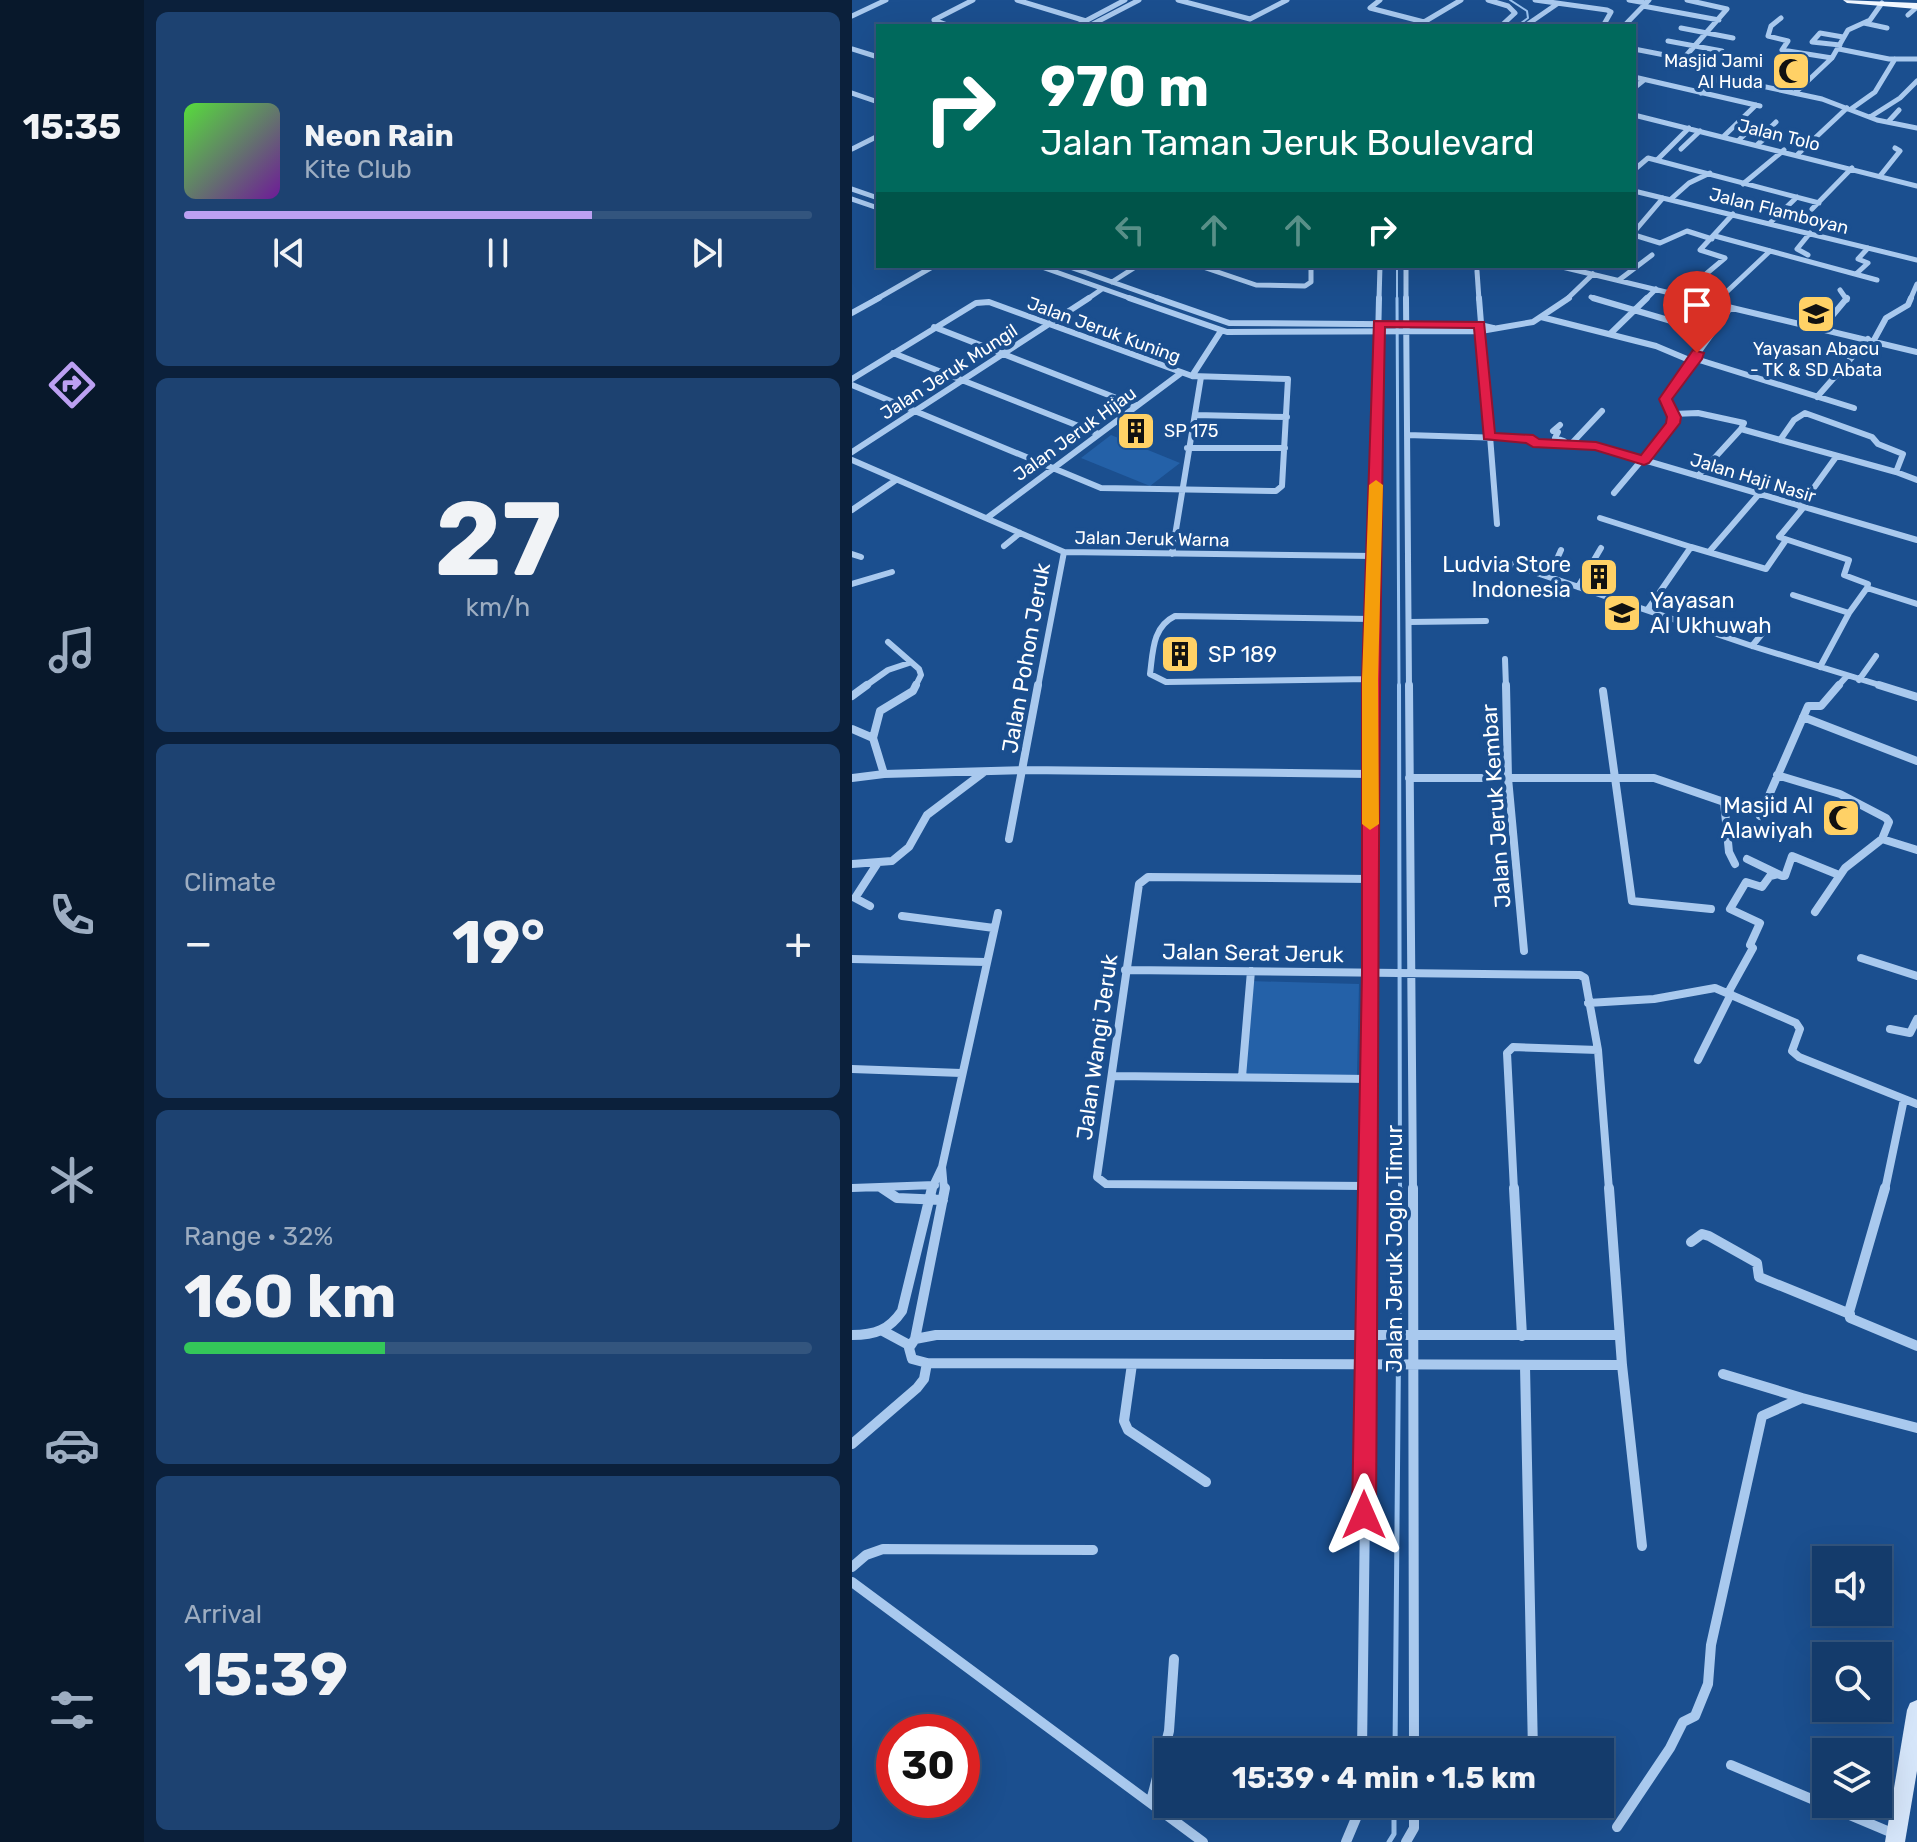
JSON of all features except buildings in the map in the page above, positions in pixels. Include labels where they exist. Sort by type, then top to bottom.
[{"type":"main road","points":[[1847,0],[1917,5]]},
{"type":"main road","points":[[1896,1838],[1913,1765],[1917,1710]]},
{"type":"street","points":[[852,16],[886,0]]},
{"type":"street","points":[[945,24],[934,20],[973,0]]},
{"type":"street","points":[[1017,0],[1087,23],[1096,22],[1139,0]]},
{"type":"street","points":[[1087,23],[1125,0]]},
{"type":"street","points":[[1178,0],[1250,19],[1287,0]]},
{"type":"street","points":[[1380,0],[1370,8],[1421,22],[1428,21],[1461,0]]},
{"type":"street","points":[[1488,0],[1508,6],[1515,13],[1503,24]]},
{"type":"street","points":[[1535,0],[1611,12],[1604,24]]},
{"type":"street","points":[[1597,8],[1603,0]]},
{"type":"street","points":[[1629,0],[1719,20]]},
{"type":"street","points":[[1684,58],[1727,8],[1687,0]]},
{"type":"street","points":[[1795,93],[1832,58],[1843,37],[1860,22],[1869,21],[1880,1]]},
{"type":"street","points":[[1626,24],[1645,2]]},
{"type":"street","points":[[1528,24],[1557,4]]},
{"type":"street","points":[[1908,15],[1917,5]]},
{"type":"street","points":[[852,9],[862,11]]},
{"type":"street","points":[[1781,18],[1771,26],[1768,36],[1788,41],[1782,50],[1832,58]]},
{"type":"street","points":[[1096,22],[1102,24]]},
{"type":"street","points":[[1860,22],[1887,28]]},
{"type":"street","points":[[1681,28],[1733,38]]},
{"type":"street","points":[[1843,37],[1820,33],[1812,42],[1895,59],[1916,57]]},
{"type":"street","points":[[1668,41],[1722,51]]},
{"type":"street","points":[[852,49],[876,56]]},
{"type":"street","points":[[1636,49],[1711,64]]},
{"type":"street","points":[[1798,154],[1849,109],[1875,92],[1895,59]]},
{"type":"street","points":[[1701,93],[1724,71]]},
{"type":"street","points":[[1636,78],[1758,106],[1724,136]]},
{"type":"street","points":[[1720,78],[1795,93],[1917,128]]},
{"type":"street","points":[[1636,86],[1644,80]]},
{"type":"street","points":[[1870,117],[1900,98],[1917,81]]},
{"type":"street","points":[[852,93],[876,101]]},
{"type":"street","points":[[1888,122],[1899,110]]},
{"type":"street","name":"Jalan Tolo","points":[[1636,115],[1784,150],[1917,186]]},
{"type":"street","points":[[1758,144],[1771,133],[1767,131],[1776,122]]},
{"type":"street","points":[[1739,140],[1752,127]]},
{"type":"street","points":[[1657,160],[1689,128]]},
{"type":"street","points":[[1681,149],[1700,131]]},
{"type":"street","points":[[856,143],[876,134]]},
{"type":"street","points":[[856,143],[873,146]]},
{"type":"street","points":[[1880,176],[1900,151],[1895,148]]},
{"type":"street","points":[[1743,184],[1784,150]]},
{"type":"street","points":[[1636,168],[1646,158],[1657,160],[1819,203]]},
{"type":"street","points":[[1812,209],[1852,168]]},
{"type":"street","points":[[1671,199],[1689,183],[1710,173]]},
{"type":"street","points":[[852,189],[876,197]]},
{"type":"street","name":"Jalan Flamboyan","points":[[1636,191],[1917,260]]},
{"type":"street","points":[[1770,223],[1797,197]]},
{"type":"street","points":[[1636,232],[1663,198]]},
{"type":"street","points":[[852,199],[876,207]]},
{"type":"street","points":[[1681,295],[1725,258],[1700,250],[1733,214]]},
{"type":"street","points":[[1636,235],[1660,243],[1687,231],[1877,280]]},
{"type":"street","points":[[1808,255],[1797,249],[1810,233]]},
{"type":"street","points":[[1856,274],[1868,263],[1858,259],[1868,248]]},
{"type":"street","points":[[1713,304],[1770,251]]},
{"type":"street","points":[[1636,267],[1652,255]]},
{"type":"street","points":[[852,313],[931,268]]},
{"type":"street","points":[[1044,268],[1221,331],[1362,332],[1382,328]]},
{"type":"street","points":[[1073,268],[1229,323],[1362,324],[1382,328],[1494,328],[1527,324],[1569,298],[1593,274]]},
{"type":"street","points":[[1112,282],[1134,268]]},
{"type":"street","points":[[1206,268],[1256,285],[1305,286],[1311,282],[1311,268]]},
{"type":"street","points":[[1362,1738],[1367,1186],[1369,1079],[1376,972],[1370,879],[1370,679],[1382,328],[1380,268]]},
{"type":"street","name":"Jalan Jeruk Joglo Timur","points":[[1406,268],[1403,328],[1409,622],[1407,973],[1414,1366],[1414,1738]]},
{"type":"street","points":[[1567,268],[1917,352]]},
{"type":"street","points":[[1619,280],[1635,268]]},
{"type":"street","points":[[1477,271],[1497,524]]},
{"type":"street","points":[[1817,397],[1871,340],[1886,318],[1909,303],[1917,284]]},
{"type":"street","name":"Jalan Jeruk Mungil","points":[[852,452],[1102,289]]},
{"type":"street","points":[[1610,334],[1656,289]]},
{"type":"street","points":[[1822,328],[1848,299],[1840,290]]},
{"type":"street","points":[[1591,297],[1709,332]]},
{"type":"street","name":"Jalan Jeruk Kuning","points":[[984,301],[1048,324],[1192,376],[1288,379],[1282,486],[1276,491],[1101,488],[914,412],[852,382],[934,327],[984,301]]},
{"type":"street","points":[[1614,493],[1673,423],[1673,414],[1665,399],[1695,361],[1709,332],[1730,308]]},
{"type":"street","points":[[1541,317],[1656,346],[1695,361],[1854,408]]},
{"type":"street","points":[[1362,324],[1366,329],[1362,332]]},
{"type":"street","points":[[934,327],[1137,406]]},
{"type":"street","points":[[1192,376],[1221,331]]},
{"type":"street","points":[[893,353],[1099,434]]},
{"type":"street","name":"Jalan Jeruk Hijau","points":[[987,518],[1181,373]]},
{"type":"street","points":[[1172,554],[1201,377]]},
{"type":"street","points":[[1560,425],[1553,431],[1558,432],[1555,438],[1572,443],[1602,411]]},
{"type":"street","points":[[1780,440],[1800,413],[1805,413],[1872,437],[1878,444],[1903,454],[1900,474]]},
{"type":"street","points":[[1673,414],[1701,420]]},
{"type":"street","points":[[1673,414],[1719,416],[1744,423],[1698,476]]},
{"type":"street","points":[[1195,415],[1287,417]]},
{"type":"street","points":[[1741,429],[1917,480]]},
{"type":"street","name":"Jalan Haji Nasir","points":[[1407,435],[1489,436],[1533,439],[1533,443],[1572,443],[1644,460],[1917,540]]},
{"type":"street","points":[[1187,448],[1285,448]]},
{"type":"street","points":[[1820,667],[1849,613],[1867,588],[1867,583],[1844,574],[1848,559],[1779,536],[1836,457]]},
{"type":"street","name":"Jalan Jeruk Warna","points":[[852,460],[1064,552],[1374,556]]},
{"type":"street","points":[[852,510],[896,480]]},
{"type":"street","points":[[1709,552],[1759,494]]},
{"type":"street","points":[[1600,518],[1766,569],[1786,540]]},
{"type":"street","points":[[1004,546],[1020,533]]},
{"type":"street","points":[[1648,609],[1691,547]]},
{"type":"street","points":[[1578,587],[1601,548]]},
{"type":"street","points":[[1549,577],[1561,550]]},
{"type":"street","name":"Jalan Pohon Jeruk","points":[[1009,839],[1064,552]]},
{"type":"street","points":[[852,554],[861,557]]},
{"type":"street","points":[[1505,562],[1752,646],[1917,697]]},
{"type":"street","points":[[852,584],[892,572]]},
{"type":"street","points":[[1867,588],[1917,604]]},
{"type":"street","points":[[1793,595],[1849,613]]},
{"type":"street","points":[[1370,679],[1166,682],[1150,674],[1159,626],[1164,619],[1175,616],[1372,619]]},
{"type":"street","points":[[1409,622],[1486,621]]},
{"type":"street","points":[[1752,646],[1770,624]]},
{"type":"street","points":[[884,774],[873,738],[880,711],[913,691],[922,673],[888,642]]},
{"type":"street","points":[[1859,680],[1876,656]]},
{"type":"street","name":"Jalan Jeruk Kembar","points":[[1505,659],[1508,778],[1524,951]]},
{"type":"street","points":[[852,696],[888,670],[909,663]]},
{"type":"street","points":[[1760,816],[1808,706],[1821,707],[1847,676]]},
{"type":"street","points":[[1603,691],[1632,901],[1711,909]]},
{"type":"street","points":[[1803,717],[1917,761]]},
{"type":"street","points":[[852,729],[873,738]]},
{"type":"street","points":[[852,778],[884,774],[1024,770],[1370,774]]},
{"type":"street","points":[[852,864],[892,861],[909,847],[927,815],[985,771]]},
{"type":"street","points":[[1777,775],[1840,794],[1889,822],[1882,839],[1854,859],[1839,875],[1815,912]]},
{"type":"street","points":[[1409,778],[1667,781],[1724,802],[1729,852],[1735,864]]},
{"type":"street","points":[[1882,839],[1917,850]]},
{"type":"street","points":[[1747,859],[1785,876],[1792,856],[1839,875]]},
{"type":"street","points":[[870,906],[854,900],[877,864]]},
{"type":"street","points":[[1698,1060],[1753,948],[1750,945],[1760,923],[1730,909],[1745,883],[1762,887],[1770,876],[1778,874]]},
{"type":"street","name":"Jalan Wangi Jeruk","points":[[1367,1186],[1100,1182],[1097,1177],[1139,884],[1148,877],[1370,879]]},
{"type":"street","points":[[998,913],[942,1167],[945,1185],[943,1200],[908,1352],[912,1359],[927,1363],[1622,1365]]},
{"type":"street","points":[[902,916],[994,928]]},
{"type":"street","points":[[1861,958],[1917,976]]},
{"type":"street","points":[[852,959],[986,962]]},
{"type":"street","name":"Jalan Serat Jeruk","points":[[1125,970],[1580,975],[1585,978],[1588,1003]]},
{"type":"street","points":[[1242,1077],[1251,971]]},
{"type":"street","points":[[1642,1546],[1619,1335],[1598,1050],[1588,1003],[1654,999],[1708,988],[1730,994],[1796,1023],[1800,1029],[1792,1051],[1799,1057],[1917,1104]]},
{"type":"street","points":[[1890,1029],[1910,1033],[1917,1019]]},
{"type":"street","points":[[1522,1336],[1507,1053],[1513,1047],[1598,1050]]},
{"type":"street","points":[[852,1069],[961,1073]]},
{"type":"street","points":[[1112,1076],[1369,1079]]},
{"type":"street","points":[[1904,1099],[1892,1165],[1849,1307],[1850,1318],[1862,1326],[1917,1346]]},
{"type":"street","points":[[883,1331],[905,1308],[930,1185],[942,1167]]},
{"type":"street","points":[[852,1188],[945,1185]]},
{"type":"street","points":[[880,1188],[897,1198],[943,1200]]},
{"type":"street","points":[[1691,1242],[1702,1234],[1709,1236],[1757,1263],[1757,1276],[1850,1314]]},
{"type":"street","points":[[852,1335],[883,1331],[912,1342],[936,1335],[1619,1335]]},
{"type":"street","points":[[852,1444],[917,1388],[924,1379],[927,1363]]},
{"type":"street","points":[[1132,1364],[1124,1421],[1128,1430],[1206,1482]]},
{"type":"street","points":[[1525,1366],[1533,1738]]},
{"type":"street","points":[[1723,1374],[1917,1428]]},
{"type":"street","points":[[1617,1827],[1670,1748],[1683,1722],[1695,1716],[1708,1684],[1711,1645],[1759,1422],[1767,1413],[1802,1398]]},
{"type":"street","points":[[852,1567],[866,1555],[883,1549],[1093,1550]]},
{"type":"street","points":[[852,1582],[1203,1842]]},
{"type":"street","points":[[1151,1801],[1168,1747],[1174,1705],[1174,1659]]},
{"type":"street","points":[[1731,1765],[1896,1838]]},
{"type":"street","points":[[1346,1842],[1356,1818]]},
{"type":"street","points":[[1406,1842],[1414,1828],[1414,1818]]},
{"type":"shaded area","points":[[1111,435],[1180,463],[1150,486],[1081,458]]},
{"type":"shaded area","points":[[1249,981],[1359,984],[1357,1076],[1241,1075]]},
{"type":"waterway","points":[[1510,0],[1527,11],[1528,18],[1520,24]]},
{"type":"waterway","points":[[1397,268],[1397,298]]},
{"type":"waterway","points":[[1397,298],[1399,687]]},
{"type":"waterway","points":[[1399,685],[1400,1188]]},
{"type":"waterway","points":[[1395,1738],[1400,1188]]},
{"type":"waterway","points":[[1389,1842],[1394,1834],[1394,1818]]},
{"type":"slow traffic","points":[[1370,824],[1370,679],[1376,485]]},
{"type":"place","name":"Masjid Jami Al Huda","points":[[1791,71]]},
{"type":"place","name":"Yayasan Abacu - TK & SD Abata","points":[[1816,314]]},
{"type":"place","name":"SP 175","points":[[1136,431]]},
{"type":"place","name":"Ludvia Store Indonesia","points":[[1599,577]]},
{"type":"place","name":"Yayasan Al Ukhuwah","points":[[1622,613]]},
{"type":"place","name":"SP 189","points":[[1180,654]]},
{"type":"place","name":"Masjid Al Alawiyah","points":[[1841,818]]},
{"type":"route","points":[[1364,1515],[1371,972],[1370,679],[1378,324],[1480,325],[1489,436],[1533,439],[1533,443],[1596,446],[1644,460],[1673,423],[1674,417],[1665,399],[1696,359],[1697,353]]}]
